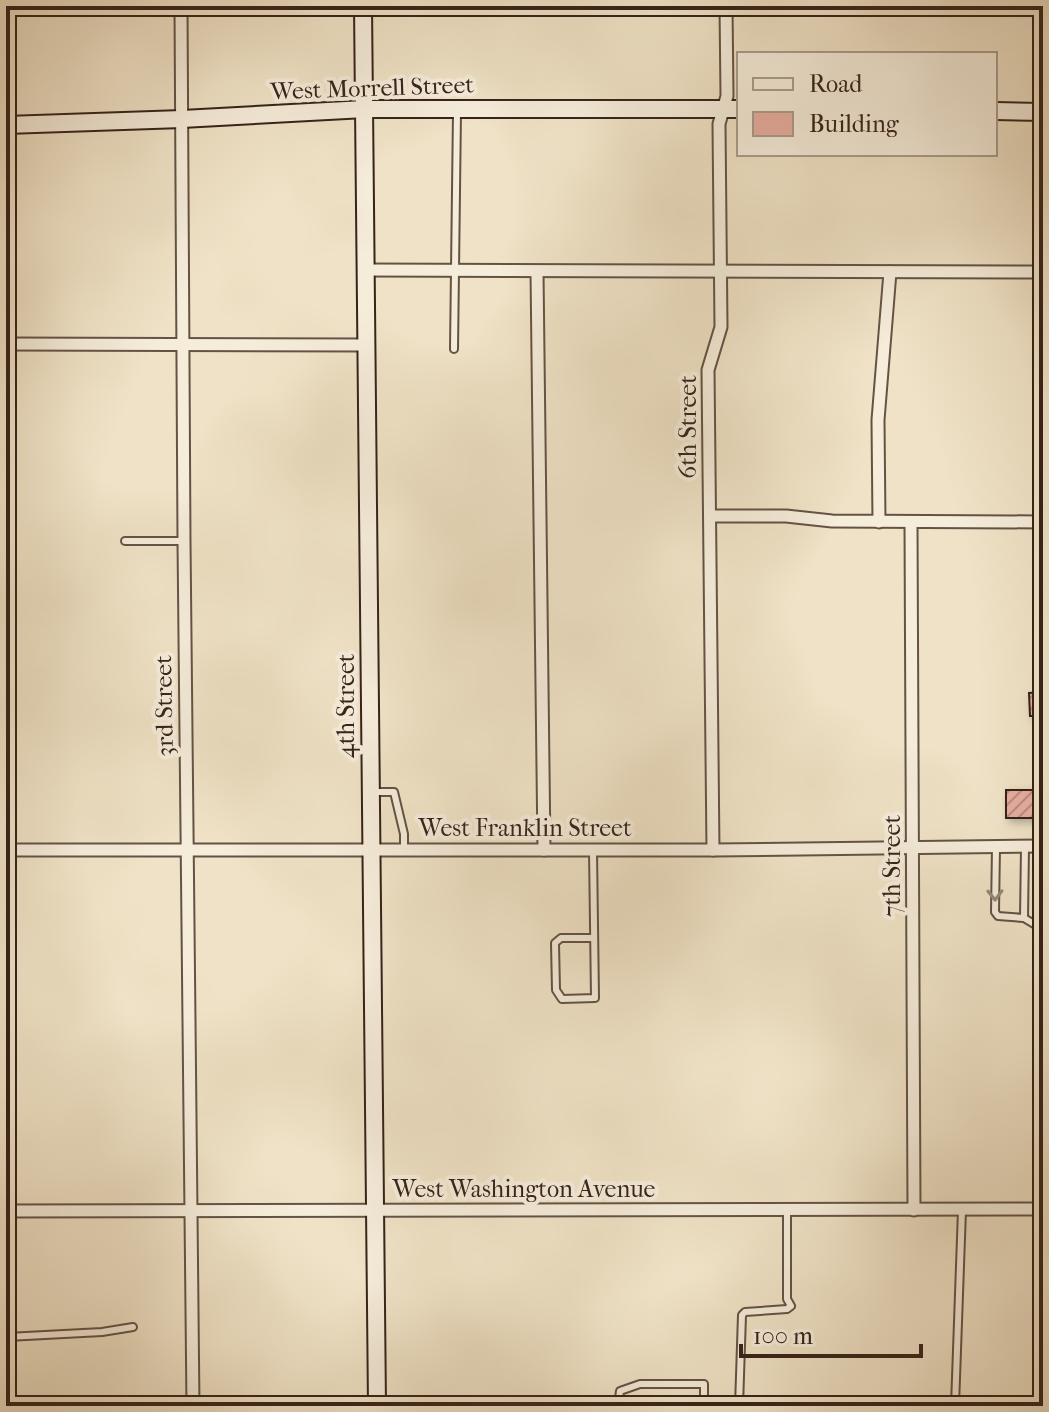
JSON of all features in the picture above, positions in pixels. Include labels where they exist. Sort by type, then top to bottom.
[{"type":"street","name":"3rd Street","points":[[181,6],[193,1406]]},
{"type":"street","name":"4th Street","points":[[363,6],[377,1406]]},
{"type":"street","name":"6th Street","points":[[713,850],[708,370],[721,327],[719,124],[731,109],[727,96],[726,6]]},
{"type":"street","name":"West Morrell Street","points":[[6,125],[365,109],[731,109]]},
{"type":"street","points":[[997,111],[1043,112]]},
{"type":"street","points":[[366,270],[1043,272]]},
{"type":"street","points":[[537,272],[544,850]]},
{"type":"street","points":[[879,522],[878,420],[890,272]]},
{"type":"street","points":[[6,344],[367,345]]},
{"type":"street","points":[[711,516],[786,516],[879,522],[1043,522]]},
{"type":"street","name":"7th Street","points":[[911,522],[914,1210]]},
{"type":"street","name":"West Franklin Street","points":[[6,850],[593,851],[1043,846]]},
{"type":"street","points":[[6,1160],[8,1406]]},
{"type":"street","name":"West Washington Avenue","points":[[6,1211],[1043,1209]]},
{"type":"lane","points":[[454,349],[457,108]]},
{"type":"lane","points":[[125,541],[184,541]]},
{"type":"lane","points":[[371,792],[394,792],[404,834],[404,851]]},
{"type":"lane","points":[[1024,918],[1025,846]]},
{"type":"lane","points":[[996,847],[995,912],[998,916],[1024,918],[1043,925]]},
{"type":"lane","points":[[593,851],[595,998],[562,999],[556,990],[555,943],[561,938],[594,938]]},
{"type":"lane","points":[[739,1406],[742,1315],[745,1312],[787,1309],[791,1306],[787,1299],[787,1210]]},
{"type":"lane","points":[[955,1406],[962,1210]]},
{"type":"lane","points":[[7,1337],[102,1332],[133,1327]]},
{"type":"lane","points":[[618,1406],[620,1391],[632,1385],[704,1384],[704,1406]]},
{"type":"building","points":[[1043,692],[1043,716],[1030,716],[1029,693]]},
{"type":"building","points":[[1006,790],[1043,790],[1043,818],[1006,818]]}]
